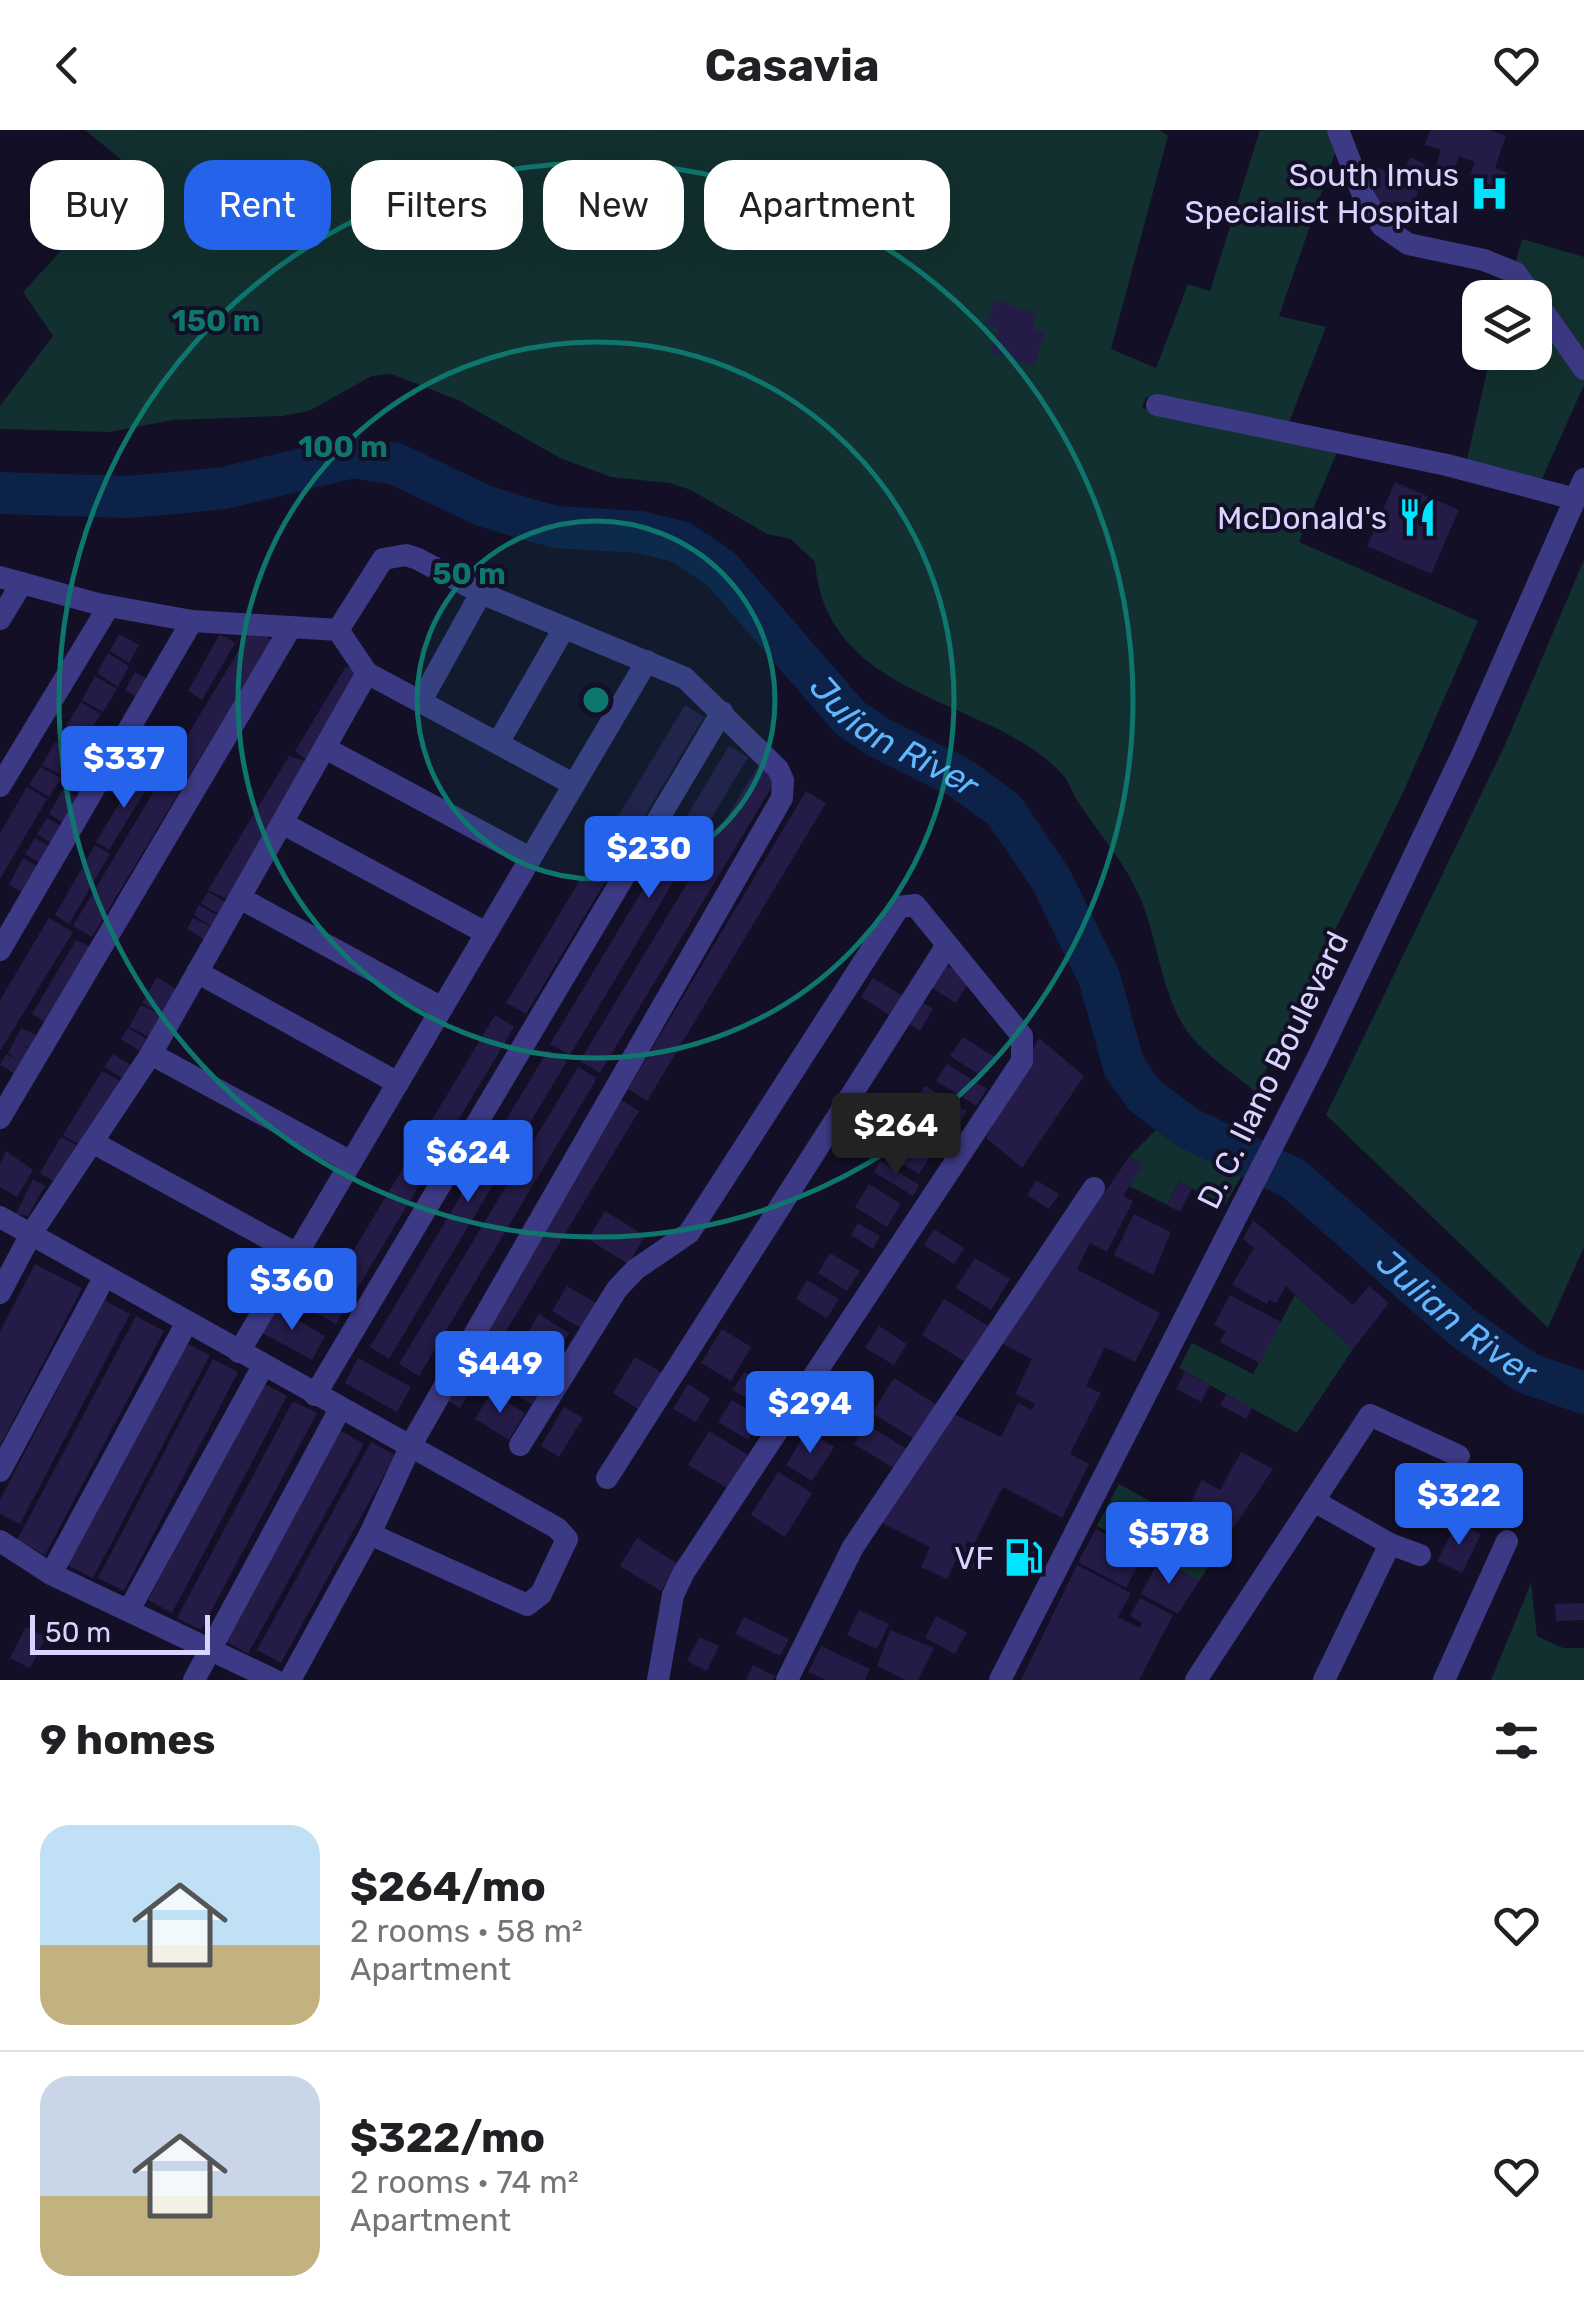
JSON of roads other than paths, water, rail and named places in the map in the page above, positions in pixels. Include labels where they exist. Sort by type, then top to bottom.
[{"type":"street","points":[[1338,130],[1362,195],[1382,226],[1427,250],[1484,260],[1516,273],[1584,370]]},
{"type":"street","points":[[1157,405],[1580,489]]},
{"type":"street","name":"D. C. Ilano Boulevard","points":[[1000,1680],[1285,1124],[1464,751],[1580,489]]},
{"type":"street","points":[[290,1680],[370,1534],[412,1444],[782,798],[783,780],[778,768],[685,678],[563,630],[418,559],[383,559],[338,630]]},
{"type":"street","points":[[0,619],[11,580],[109,606],[192,621],[338,630]]},
{"type":"street","points":[[421,701],[481,593]]},
{"type":"street","points":[[0,786],[109,606]]},
{"type":"street","points":[[0,950],[192,621]]},
{"type":"street","points":[[0,1118],[292,627]]},
{"type":"street","points":[[338,630],[367,673],[574,784]]},
{"type":"street","points":[[498,743],[563,630]]},
{"type":"street","points":[[239,1352],[647,661]]},
{"type":"street","points":[[0,1294],[31,1234],[151,1054],[367,673]]},
{"type":"street","points":[[315,1395],[722,712]]},
{"type":"street","points":[[325,748],[530,858]]},
{"type":"street","points":[[282,823],[486,933]]},
{"type":"street","points":[[240,898],[442,1008]]},
{"type":"street","points":[[520,1445],[616,1290],[636,1269],[689,1233],[899,907],[914,905],[1022,1036],[1022,1060],[684,1572],[673,1595],[658,1680]]},
{"type":"street","points":[[607,1478],[946,944]]},
{"type":"street","points":[[197,972],[398,1083]]},
{"type":"street","points":[[151,1054],[351,1162]]},
{"type":"street","points":[[94,1143],[297,1254]]},
{"type":"street","points":[[786,1680],[853,1547],[1094,1188]]},
{"type":"street","points":[[0,1217],[340,1409],[412,1444],[557,1528],[567,1539],[541,1594],[527,1605],[370,1534]]},
{"type":"street","points":[[0,1471],[105,1276]]},
{"type":"street","points":[[52,1574],[186,1322]]},
{"type":"street","points":[[129,1610],[264,1366]]},
{"type":"street","points":[[194,1680],[340,1409]]},
{"type":"street","points":[[1196,1680],[1370,1415],[1459,1456]]},
{"type":"street","points":[[1314,1501],[1390,1544],[1420,1555]]},
{"type":"street","points":[[0,1541],[52,1574],[274,1680]]},
{"type":"street","points":[[1444,1680],[1507,1542]]},
{"type":"street","points":[[1324,1680],[1390,1544]]},
{"type":"waterway","name":"Julian River","points":[[0,493],[127,497],[175,493],[224,488],[353,457],[396,464],[482,505],[526,519],[557,527],[640,532],[681,542],[721,569],[850,718],[878,737],[960,778],[1004,810],[1051,879],[1099,977],[1124,1066],[1144,1095],[1188,1128],[1294,1179],[1462,1327],[1527,1373],[1584,1393]]},
{"type":"place","name":"South Imus Specialist Hospital","points":[[1489,193]]},
{"type":"place","name":"McDonald's","points":[[1417,518]]},
{"type":"place","name":"VF","points":[[1024,1558]]}]
